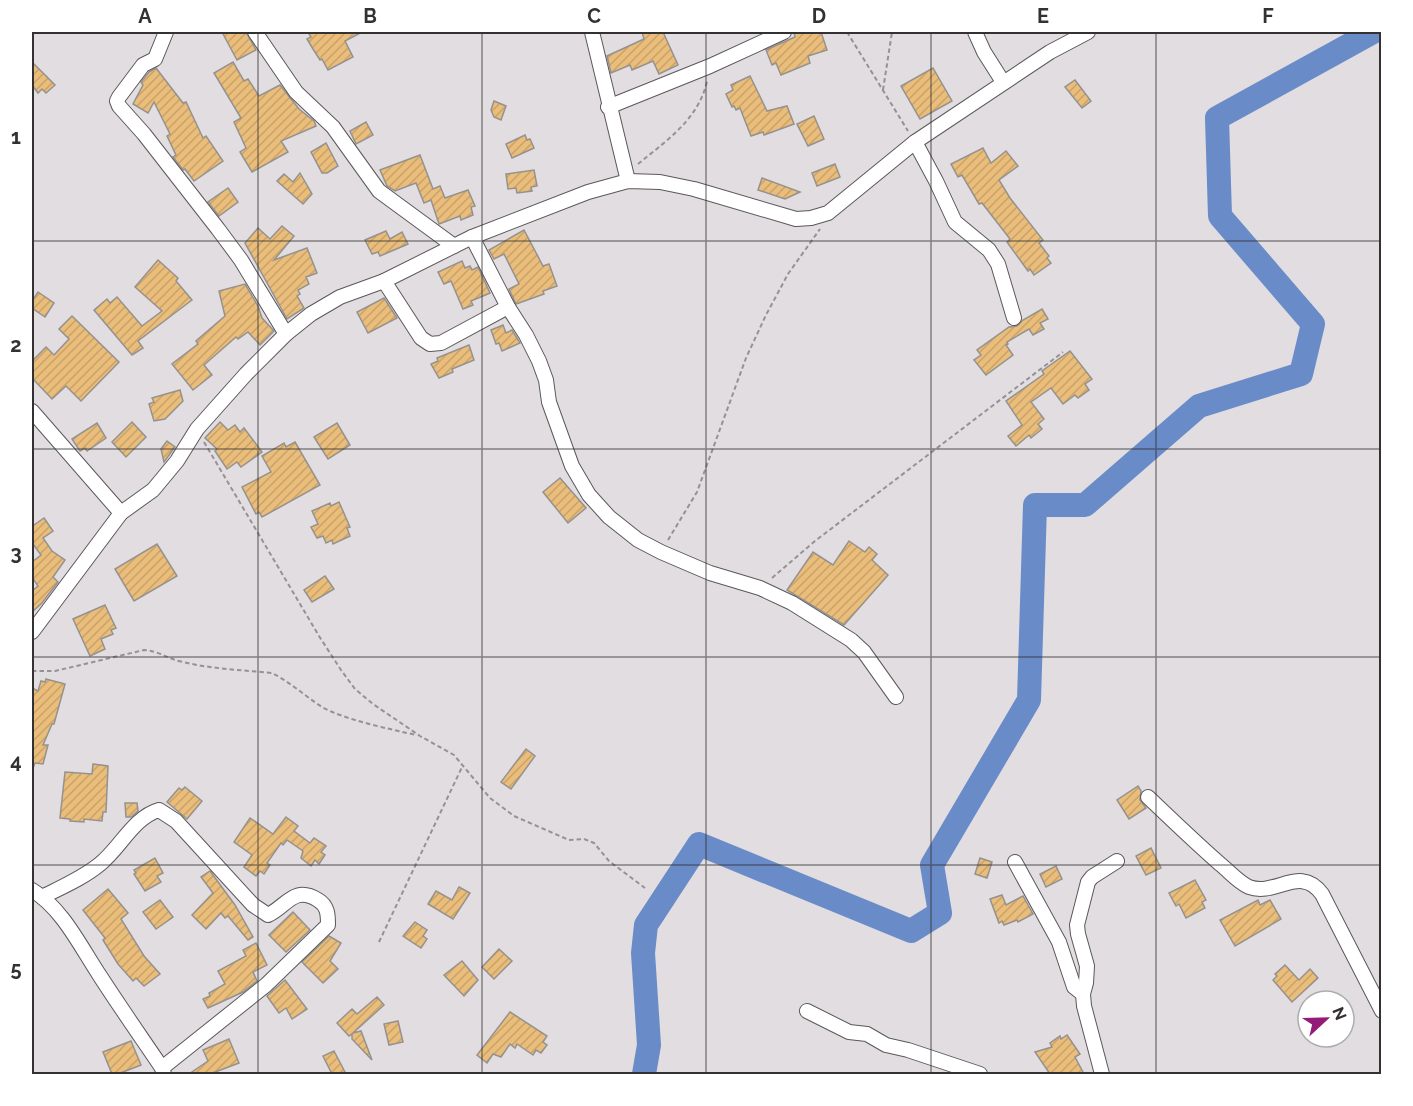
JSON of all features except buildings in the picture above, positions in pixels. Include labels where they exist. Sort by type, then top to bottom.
[{"type":"street","points":[[166,32],[155,59],[144,65],[119,97],[117,100],[119,106],[144,134],[241,260],[286,334]]},
{"type":"street","points":[[255,32],[296,92],[333,127],[379,191],[454,246]]},
{"type":"street","points":[[592,32],[608,106],[627,177]]},
{"type":"street","points":[[608,106],[710,66],[784,32]]},
{"type":"street","points":[[975,32],[984,52],[1003,82]]},
{"type":"street","points":[[32,628],[121,513],[153,490],[177,461],[196,429],[246,374],[286,334],[311,314],[340,297],[384,281],[472,237],[627,177],[693,189],[796,219],[828,213],[915,142],[1050,52],[1088,32]]},
{"type":"street","points":[[915,142],[955,222],[989,250],[998,264],[1014,318]]},
{"type":"street","points":[[472,237],[508,307],[540,361],[549,402],[572,466],[589,495],[609,517],[638,540],[661,552],[710,573],[760,588],[792,603],[850,640],[864,652],[896,697]]},
{"type":"street","points":[[384,281],[421,338],[430,344],[441,344],[508,307]]},
{"type":"street","points":[[32,411],[121,513]]},
{"type":"street","points":[[1148,798],[1249,887],[1260,889],[1305,880],[1315,885],[1322,894],[1382,1011]]},
{"type":"street","points":[[159,810],[176,821],[253,905],[264,914],[272,913],[300,894],[311,896],[324,903],[328,915],[328,925],[266,985],[163,1071],[98,974],[71,929],[37,893],[77,879],[101,863],[143,819],[159,810]]},
{"type":"street","points":[[1102,1074],[1083,994],[1087,974],[1078,933],[1079,914],[1088,882],[1117,861]]},
{"type":"street","points":[[1015,862],[1059,942],[1074,987],[1083,994]]},
{"type":"street","points":[[807,1011],[849,1032],[867,1034],[886,1046],[908,1050],[980,1074]]},
{"type":"path","points":[[847,32],[915,142]]},
{"type":"path","points":[[883,90],[892,32]]},
{"type":"path","points":[[627,177],[677,132],[693,113],[704,93],[710,66]]},
{"type":"path","points":[[661,552],[698,492],[742,368],[766,315],[788,274],[813,242],[828,213]]},
{"type":"path","points":[[760,588],[815,541],[1063,352]]},
{"type":"path","points":[[196,429],[341,670],[355,688],[373,704],[420,736],[454,755],[490,798],[514,816],[569,840],[590,840],[609,861],[645,888]]},
{"type":"path","points":[[32,671],[54,671],[144,650],[157,651],[168,658],[185,663],[272,673],[324,708],[369,724],[420,736]]},
{"type":"path","points":[[379,942],[463,765]]},
{"type":"waterway","points":[[644,1074],[649,1045],[643,953],[646,925],[699,844],[911,931],[940,913],[932,865],[1029,700],[1035,505],[1085,505],[1199,406],[1301,374],[1313,324],[1220,216],[1217,118],[1373,32]]}]
